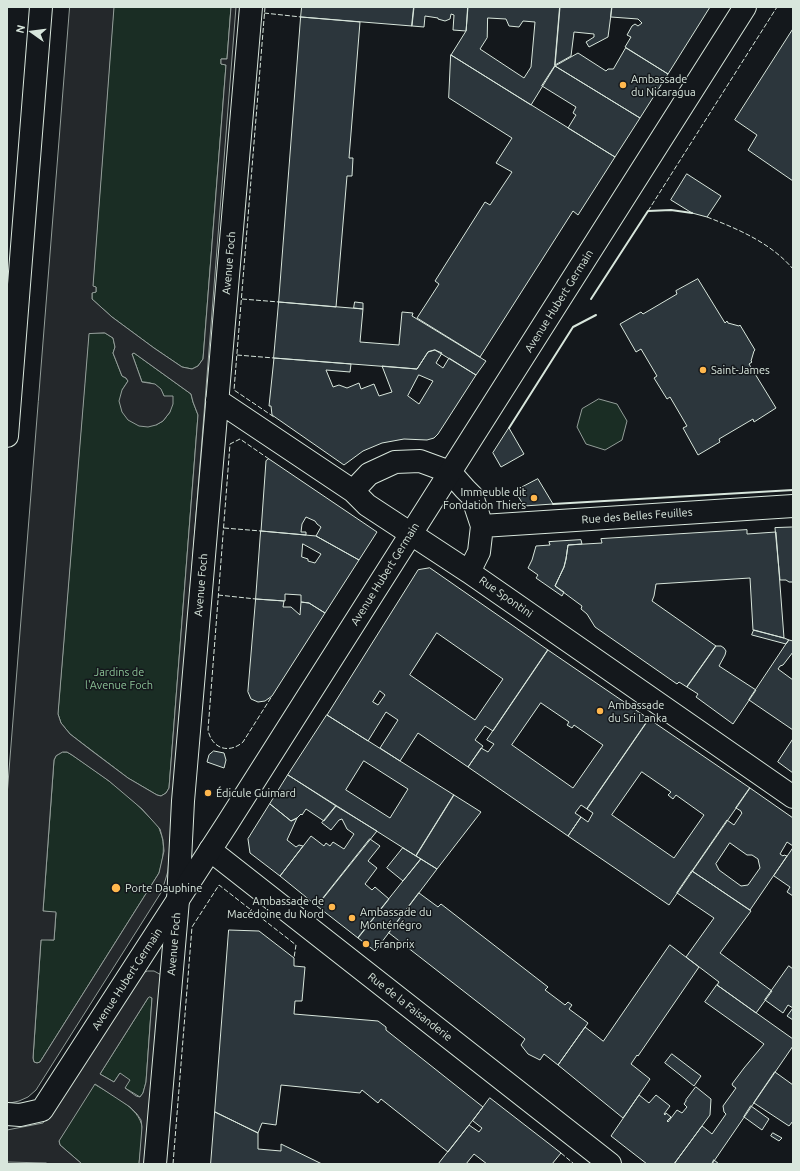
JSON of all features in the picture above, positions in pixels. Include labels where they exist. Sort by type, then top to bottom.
[{"type":"street","points":[[7,436],[41,7]]},
{"type":"street","name":"Avenue Foch","points":[[155,1164],[178,900],[181,828],[251,7]]},
{"type":"street","name":"Avenue Hubert Germain","points":[[7,1114],[20,1115],[42,1110],[210,850],[745,7]]},
{"type":"street","name":"Rue Spontini","points":[[217,400],[353,491],[367,505],[469,572],[793,797]]},
{"type":"street","points":[[353,491],[369,474],[395,462],[420,461],[450,472],[472,496],[482,526],[479,552],[469,572]]},
{"type":"street","name":"Rue des Belles Feuilles","points":[[482,526],[793,506]]},
{"type":"street","name":"Rue de la Faisanderie","points":[[210,850],[610,1164]]},
{"type":"green space","points":[[114,7],[231,7],[227,59],[221,59],[221,64],[226,65],[203,359],[198,366],[192,369],[182,367],[154,348],[112,317],[92,299],[92,292],[96,292],[96,287],[93,287]]},
{"type":"green space","name":"Jardins de l'Avenue Foch","points":[[89,333],[105,333],[113,338],[115,347],[113,353],[122,376],[128,381],[122,390],[156,425],[163,421],[170,412],[164,395],[158,387],[154,384],[142,382],[132,354],[134,353],[191,394],[198,415],[169,788],[166,793],[161,796],[128,778],[70,734],[61,723],[58,714]]},
{"type":"green space","points":[[599,399],[617,404],[627,421],[622,440],[605,450],[586,444],[577,427],[582,409]]},
{"type":"green space","points":[[63,752],[67,752],[72,755],[123,792],[159,827],[163,841],[163,852],[159,873],[40,1062],[37,1063],[34,1062],[33,1058],[41,939],[54,940],[56,913],[43,911],[54,760],[56,756]]},
{"type":"green space","points":[[150,997],[152,998],[146,1082],[143,1093],[140,1097],[125,1088],[120,1073],[114,1082],[100,1074]]},
{"type":"green space","points":[[94,1084],[130,1107],[140,1120],[142,1127],[142,1140],[139,1164],[82,1164],[60,1145],[59,1141]]},
{"type":"shaded area","points":[[70,7],[114,7],[93,286],[96,287],[96,292],[92,293],[92,299],[112,317],[154,348],[182,367],[192,369],[198,366],[203,359],[226,65],[221,64],[221,59],[227,59],[231,7],[236,7],[168,871],[162,891],[36,1090],[28,1097],[10,1103],[7,1102],[7,796]],"holes":[[[105,333],[113,338],[115,347],[113,353],[122,376],[128,381],[122,390],[119,401],[122,412],[128,420],[139,426],[148,427],[156,425],[163,421],[170,412],[173,404],[173,396],[164,396],[161,389],[155,384],[142,382],[132,354],[134,353],[191,394],[198,415],[169,788],[166,793],[161,796],[128,778],[70,734],[61,723],[58,714],[89,334]],[[63,752],[67,752],[72,755],[109,781],[142,809],[160,829],[164,851],[159,873],[40,1062],[37,1063],[34,1062],[33,1058],[41,940],[54,940],[56,912],[43,911],[54,760],[56,756]]]},
{"type":"shaded area","points":[[148,971],[154,971],[165,977],[151,1164],[139,1164],[142,1127],[141,1120],[137,1114],[130,1107],[95,1084],[59,1141],[60,1145],[82,1164],[7,1162],[7,1130],[43,1123],[140,974]],"holes":[[[148,998],[152,998],[146,1082],[143,1093],[140,1097],[136,1096],[125,1088],[130,1080],[120,1073],[114,1082],[100,1074]]]},
{"type":"building","points":[[302,7],[414,7],[412,26],[301,17]]},
{"type":"building","points":[[414,7],[468,7],[466,31],[453,30],[454,15],[451,14],[450,19],[445,21],[438,18],[425,16],[424,27],[412,26]]},
{"type":"building","points":[[468,7],[560,7],[555,66],[531,105],[451,55],[466,31]],"holes":[[[488,18],[506,19],[509,26],[519,27],[523,21],[535,22],[531,67],[524,78],[480,49],[487,38]]]},
{"type":"building","points":[[560,7],[612,7],[608,37],[589,47],[586,42],[594,37],[594,34],[574,32],[571,56],[555,65]]},
{"type":"building","points":[[612,7],[710,7],[668,74],[625,47],[631,37],[627,35],[632,26],[635,24],[638,26],[642,23],[638,19],[611,17]]},
{"type":"building","points":[[301,17],[360,22],[349,158],[353,158],[352,176],[347,176],[336,307],[279,302]]},
{"type":"building","points":[[793,29],[793,181],[748,150],[757,135],[735,120]]},
{"type":"building","name":"Ambassade du Nicaragua","points":[[626,48],[668,74],[640,118],[555,66],[578,53],[606,71],[608,69],[613,69]]},
{"type":"building","points":[[451,55],[615,157],[578,215],[573,211],[480,357],[417,318],[439,284],[435,281],[485,202],[490,205],[512,172],[496,163],[512,138],[449,98]]},
{"type":"building","points":[[555,66],[640,118],[615,157],[568,128],[576,115],[573,113],[576,107],[542,86]]},
{"type":"building","points":[[687,174],[721,196],[707,217],[692,213],[671,200]]},
{"type":"building","name":"Saint-James","points":[[698,279],[725,323],[727,321],[728,323],[740,325],[755,350],[751,361],[752,362],[749,364],[776,408],[754,422],[753,419],[719,439],[720,442],[698,455],[683,428],[687,426],[670,397],[667,399],[654,378],[657,376],[641,349],[636,352],[620,324],[641,312],[643,314],[677,294],[676,291]]},
{"type":"building","points":[[279,302],[363,309],[360,342],[399,345],[402,312],[413,313],[412,316],[486,361],[476,375],[435,350],[428,352],[417,369],[274,358]]},
{"type":"building","points":[[355,302],[363,303],[363,309],[354,308]]},
{"type":"building","points":[[435,350],[442,353],[436,363],[443,368],[449,358],[476,375],[434,438],[427,440],[404,439],[382,443],[363,451],[344,465],[272,415],[271,406],[269,406],[274,358],[351,364],[350,372],[326,370],[333,387],[339,385],[347,388],[359,383],[361,389],[374,384],[379,396],[392,392],[382,366],[417,369],[428,352]],"holes":[[[419,375],[433,381],[419,404],[408,396]]]},
{"type":"building","points":[[509,428],[524,454],[501,467],[493,453]]},
{"type":"building","points":[[269,459],[377,532],[359,560],[316,536],[321,527],[315,521],[306,517],[302,524],[301,532],[306,532],[306,535],[261,531],[266,461]]},
{"type":"building","name":"Immeuble dit Fondation Thiers","points":[[538,479],[553,504],[524,506],[515,491]]},
{"type":"building","points":[[793,527],[793,582],[789,582],[786,580],[780,580],[775,528]]},
{"type":"building","points":[[747,530],[747,534],[776,532],[784,638],[753,630],[750,578],[656,584],[652,601],[716,646],[687,687],[679,682],[677,684],[595,627],[587,614],[581,609],[582,606],[555,586],[564,567],[568,545],[602,543],[601,539]]},
{"type":"building","points":[[261,531],[316,536],[359,560],[325,613],[309,603],[301,602],[301,595],[285,594],[285,601],[256,599]],"holes":[[[303,544],[321,554],[315,563],[308,561],[308,559],[302,557]]]},
{"type":"building","points":[[581,540],[582,544],[568,545],[564,567],[555,586],[564,592],[562,596],[536,578],[538,575],[528,568],[536,546],[550,545],[549,542]]},
{"type":"building","points":[[430,568],[548,650],[493,731],[485,726],[475,740],[483,746],[468,767],[418,733],[400,761],[380,748],[398,720],[386,712],[368,741],[327,715],[418,570]],"holes":[[[437,633],[503,679],[475,720],[410,675]],[[380,691],[385,695],[378,705],[373,702]]]},
{"type":"building","points":[[256,599],[284,601],[283,607],[291,607],[300,615],[301,602],[309,603],[325,613],[272,696],[265,701],[258,702],[251,699],[248,692]]},
{"type":"building","points":[[754,630],[789,640],[786,644],[752,635]]},
{"type":"building","points":[[789,640],[793,641],[793,652],[778,669],[793,680],[793,730],[749,700]]},
{"type":"building","points":[[716,646],[721,646],[726,651],[719,666],[756,690],[733,724],[696,697],[698,694],[687,687]]},
{"type":"building","points":[[548,650],[649,719],[587,809],[581,805],[575,813],[581,817],[568,836],[468,767],[481,748],[488,752],[494,744],[487,740]],"holes":[[[541,703],[569,722],[567,725],[572,728],[574,725],[603,745],[573,788],[512,745]]]},
{"type":"building","points":[[327,715],[454,795],[416,856],[288,775]],"holes":[[[364,761],[408,789],[390,818],[346,790]]]},
{"type":"building","points":[[649,719],[750,788],[669,905],[568,836],[581,817],[588,822],[593,813],[587,809]],"holes":[[[642,772],[671,792],[668,795],[673,799],[676,795],[704,815],[674,858],[612,815]]]},
{"type":"building","points":[[793,739],[793,773],[778,762]]},
{"type":"building","points":[[214,751],[224,753],[226,760],[224,768],[207,762],[209,755]]},
{"type":"building","points":[[288,775],[336,806],[324,821],[306,809],[302,815],[301,814],[291,821],[270,804]]},
{"type":"building","points":[[750,788],[793,818],[793,846],[787,842],[780,854],[787,856],[750,910],[692,871],[727,820],[734,825],[742,813],[736,808]],"holes":[[[730,843],[747,855],[752,855],[758,859],[760,868],[748,885],[741,886],[719,870],[716,864]]]},
{"type":"building","points":[[454,795],[481,812],[437,869],[416,856]]},
{"type":"building","points":[[270,804],[291,821],[297,818],[287,840],[296,847],[299,845],[303,846],[280,876],[250,853],[248,839]]},
{"type":"building","points":[[336,806],[377,831],[317,906],[280,876],[311,836],[324,846],[326,843],[330,846],[333,842],[344,849],[354,834],[347,829],[342,819],[339,820],[331,830],[322,823]]},
{"type":"building","points":[[370,839],[380,846],[368,861],[377,868],[365,884],[372,890],[375,887],[389,899],[358,938],[317,906]]},
{"type":"building","points":[[403,848],[421,859],[403,881],[387,868]]},
{"type":"building","points":[[793,848],[793,896],[787,892],[790,887],[774,876]]},
{"type":"building","points":[[421,859],[437,869],[375,951],[358,938]]},
{"type":"building","points":[[692,871],[751,911],[720,953],[772,991],[756,1013],[717,985],[719,982],[686,957],[714,918],[677,893]]},
{"type":"building","points":[[419,893],[438,907],[441,904],[548,987],[545,990],[565,1005],[568,1002],[572,1005],[569,1009],[588,1023],[558,1065],[544,1054],[540,1060],[528,1054],[521,1045],[525,1039],[389,933]]},
{"type":"building","points":[[229,930],[259,931],[294,958],[294,966],[305,967],[302,1001],[295,1001],[294,1014],[378,1021],[386,1027],[386,1030],[483,1107],[448,1152],[381,1099],[378,1103],[362,1090],[360,1093],[281,1085],[276,1125],[262,1123],[258,1133],[215,1112]]},
{"type":"building","points":[[670,945],[699,967],[631,1064],[650,1079],[623,1118],[558,1065],[585,1027],[603,1041]]},
{"type":"building","points":[[789,966],[793,969],[793,1008],[788,1005],[783,1013],[765,1000]]},
{"type":"building","points":[[717,985],[793,1039],[793,1046],[712,1164],[674,1164],[702,1126],[712,1134],[726,1114],[723,1106],[736,1088],[732,1084],[764,1044],[705,1002]]},
{"type":"building","points":[[793,1008],[793,1020],[787,1016]]},
{"type":"building","points":[[672,1054],[701,1076],[694,1086],[665,1063]]},
{"type":"building","points":[[775,1072],[793,1085],[793,1121],[789,1126],[754,1103]]},
{"type":"building","points":[[696,1087],[711,1099],[710,1115],[674,1164],[647,1164],[611,1136],[639,1095],[649,1103],[656,1095],[670,1106],[664,1114],[665,1115],[666,1113],[671,1117],[667,1121],[668,1122],[677,1110],[682,1113],[687,1107],[684,1104]]},
{"type":"building","points":[[490,1098],[561,1153],[552,1164],[487,1164],[474,1154],[466,1164],[438,1164],[469,1125],[479,1132],[482,1128],[473,1121]]},
{"type":"building","points":[[751,1106],[769,1119],[762,1130],[744,1117]]},
{"type":"building","points":[[215,1112],[258,1133],[258,1149],[281,1151],[281,1144],[322,1164],[211,1164]]},
{"type":"building","points":[[773,1133],[782,1138],[779,1141],[771,1136]]},
{"type":"building","points":[[714,1160],[719,1164],[712,1164]]},
{"type":"fence","points":[[265,7],[234,390],[274,417]]},
{"type":"fence","points":[[648,211],[777,7]]},
{"type":"fence","points":[[264,13],[301,17]]},
{"type":"fence","points":[[707,217],[742,232],[764,244],[793,269]]},
{"type":"fence","points":[[242,299],[279,302]]},
{"type":"fence","points":[[237,355],[274,358]]},
{"type":"fence","points":[[269,459],[240,439],[230,444],[208,730],[213,742],[222,748],[232,748],[238,746],[243,742],[272,696]]},
{"type":"fence","points":[[224,528],[261,531]]},
{"type":"fence","points":[[218,595],[256,599]]},
{"type":"fence","points":[[173,1164],[192,927],[219,885],[296,945],[294,958]]},
{"type":"fence","points":[[561,1153],[574,1164]]},
{"type":"wall","points":[[591,299],[648,211],[671,210],[692,213]]},
{"type":"wall","points":[[509,428],[573,327],[596,315]]},
{"type":"wall","points":[[553,504],[793,490]]},
{"type":"place","name":"Ambassade du Nicaragua","points":[[623,85]]},
{"type":"place","name":"Saint-James","points":[[703,370]]},
{"type":"place","name":"Immeuble dit Fondation Thiers","points":[[534,498]]},
{"type":"place","name":"Ambassade du Sri Lanka","points":[[600,711]]},
{"type":"place","name":"Édicule Guimard","points":[[208,793]]},
{"type":"place","name":"Porte Dauphine","points":[[116,888]]},
{"type":"place","name":"Ambassade de Macédoine du Nord","points":[[332,907]]},
{"type":"place","name":"Ambassade du Monténégro","points":[[352,918]]},
{"type":"place","name":"Franprix","points":[[366,944]]}]
